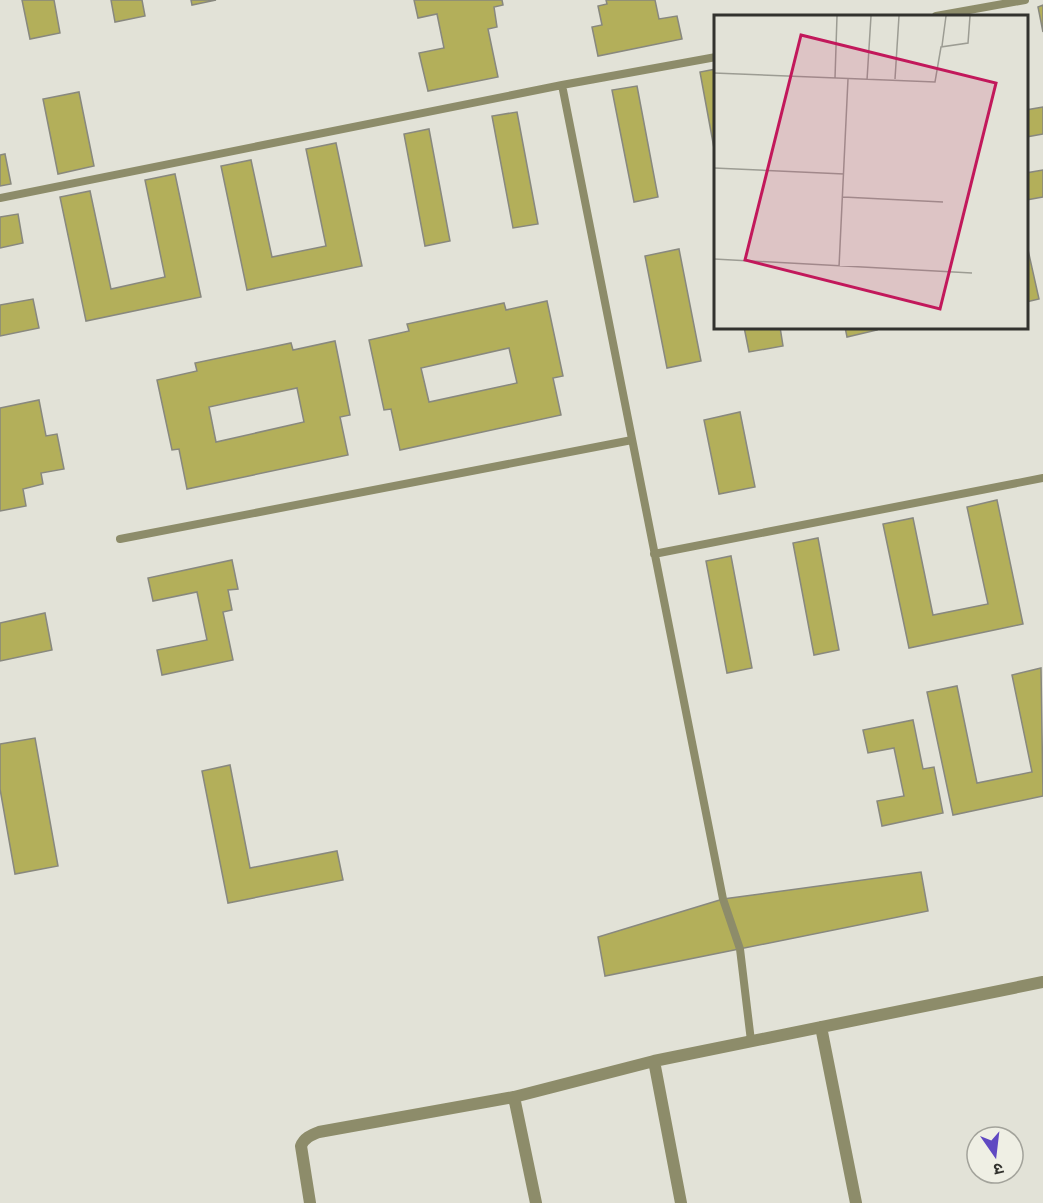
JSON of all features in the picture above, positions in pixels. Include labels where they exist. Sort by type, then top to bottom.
[{"type":"street","points":[[310,1203],[301,1146],[309,1136],[319,1132],[514,1097],[654,1061],[1043,982]]},
{"type":"street","points":[[821,1027],[856,1203]]},
{"type":"street","points":[[654,1061],[681,1203]]},
{"type":"street","points":[[514,1097],[537,1203]]},
{"type":"lane","points":[[942,15],[1025,0]]},
{"type":"lane","points":[[0,198],[562,85],[714,57]]},
{"type":"lane","points":[[562,85],[723,899],[740,949],[751,1041]]},
{"type":"lane","points":[[120,539],[632,440]]},
{"type":"lane","points":[[654,554],[1043,478]]},
{"type":"building","points":[[22,0],[54,0],[60,33],[30,39]]},
{"type":"building","points":[[111,0],[142,0],[145,16],[115,22]]},
{"type":"building","points":[[191,0],[216,0],[192,5]]},
{"type":"building","points":[[414,0],[502,0],[503,5],[494,7],[497,27],[488,29],[498,77],[428,91],[419,53],[444,48],[437,14],[418,18]]},
{"type":"building","points":[[606,0],[655,0],[659,19],[677,16],[682,39],[598,56],[592,27],[602,25],[598,6],[607,4]]},
{"type":"building","points":[[1043,5],[1043,32],[1038,7]]},
{"type":"building","points":[[714,69],[714,148],[700,72]]},
{"type":"building","points":[[637,86],[658,197],[634,202],[612,90]]},
{"type":"building","points":[[79,92],[94,166],[58,174],[43,99]]},
{"type":"building","points":[[1043,107],[1043,134],[1028,137],[1028,110]]},
{"type":"building","points":[[517,112],[538,224],[513,228],[492,116]]},
{"type":"building","points":[[429,129],[450,241],[425,246],[404,134]]},
{"type":"building","points":[[336,143],[362,266],[247,290],[221,166],[251,160],[272,257],[326,246],[306,149]]},
{"type":"building","points":[[5,154],[11,184],[0,186],[0,155]]},
{"type":"building","points":[[1043,170],[1043,197],[1028,200],[1028,173]]},
{"type":"building","points":[[175,174],[201,297],[86,321],[60,197],[90,191],[111,289],[165,277],[145,180]]},
{"type":"building","points":[[18,214],[23,243],[0,248],[0,217]]},
{"type":"building","points":[[679,249],[701,361],[667,368],[645,256]]},
{"type":"building","points":[[1028,250],[1039,299],[1028,302]]},
{"type":"building","points":[[33,299],[39,328],[0,336],[0,305]]},
{"type":"building","points":[[547,301],[563,376],[553,378],[561,415],[400,450],[391,409],[384,410],[369,340],[409,331],[407,324],[504,303],[506,310]],"holes":[[[509,348],[517,383],[429,402],[421,368]]]},
{"type":"building","points":[[744,328],[780,328],[783,346],[749,352]]},
{"type":"building","points":[[845,328],[876,328],[877,330],[847,337]]},
{"type":"building","points":[[335,341],[350,415],[340,417],[348,455],[187,489],[179,449],[172,450],[157,380],[197,371],[195,363],[291,343],[293,350]],"holes":[[[297,388],[304,422],[216,442],[209,407]]]},
{"type":"building","points":[[39,400],[46,436],[57,434],[64,469],[41,473],[43,484],[23,489],[26,506],[0,511],[0,408]]},
{"type":"building","points":[[740,412],[755,487],[719,494],[704,420]]},
{"type":"building","points":[[997,500],[1023,624],[909,648],[883,524],[913,518],[933,615],[988,604],[967,507]]},
{"type":"building","points":[[818,538],[839,650],[814,655],[793,543]]},
{"type":"building","points":[[731,556],[752,668],[727,673],[706,561]]},
{"type":"building","points":[[232,560],[238,589],[228,590],[232,610],[223,612],[233,660],[162,675],[157,650],[207,640],[197,592],[153,601],[148,578]]},
{"type":"building","points":[[45,613],[52,650],[0,661],[0,623]]},
{"type":"building","points":[[1041,668],[1043,796],[953,815],[927,692],[957,686],[977,783],[1032,772],[1012,675]]},
{"type":"building","points":[[913,720],[923,769],[934,767],[943,813],[882,826],[877,801],[904,796],[894,748],[868,753],[863,730]]},
{"type":"building","points":[[35,738],[58,866],[15,874],[0,789],[0,744]]},
{"type":"building","points":[[230,765],[250,868],[337,851],[343,880],[228,903],[202,771]]},
{"type":"building","points":[[921,872],[928,911],[605,976],[598,937],[723,899]]}]
